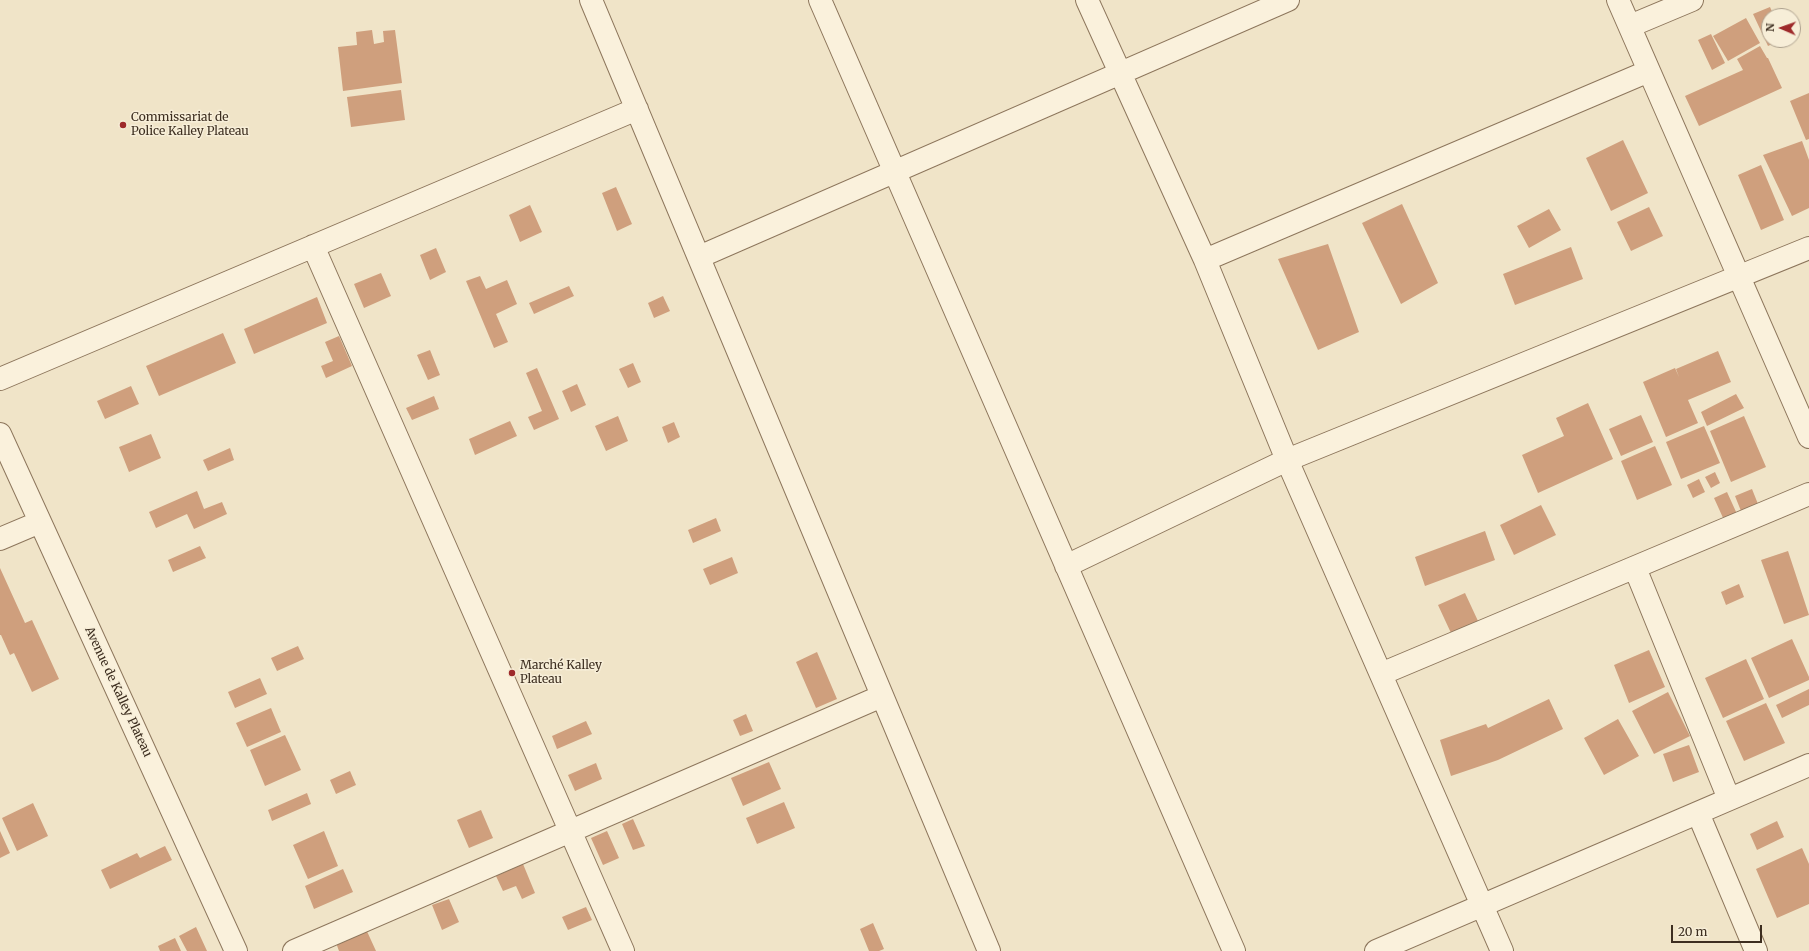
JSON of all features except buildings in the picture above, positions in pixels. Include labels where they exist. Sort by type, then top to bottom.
[{"type":"street","points":[[591,0],[989,951]]},
{"type":"street","points":[[820,0],[1234,951]]},
{"type":"street","points":[[1087,0],[1205,260],[1287,460],[1502,951]]},
{"type":"street","points":[[699,257],[1288,0]]},
{"type":"street","points":[[1618,0],[1809,437]]},
{"type":"street","points":[[1630,26],[1692,0]]},
{"type":"street","points":[[1205,260],[1650,71]]},
{"type":"street","points":[[0,379],[637,109]]},
{"type":"street","points":[[313,246],[623,951]]},
{"type":"street","points":[[1066,566],[1287,460],[1809,248]]},
{"type":"street","name":"Avenue de Kalley Plateau","points":[[0,434],[236,951]]},
{"type":"street","points":[[1381,674],[1809,494]]},
{"type":"street","points":[[0,539],[40,522]]},
{"type":"street","points":[[1635,568],[1729,800]]},
{"type":"street","points":[[294,951],[882,696]]},
{"type":"street","points":[[1376,951],[1809,765]]},
{"type":"street","points":[[1698,813],[1756,951]]},
{"type":"place","name":"Commissariat de Police Kalley Plateau","points":[[123,125]]},
{"type":"place","name":"Marché Kalley Plateau","points":[[512,673]]}]
